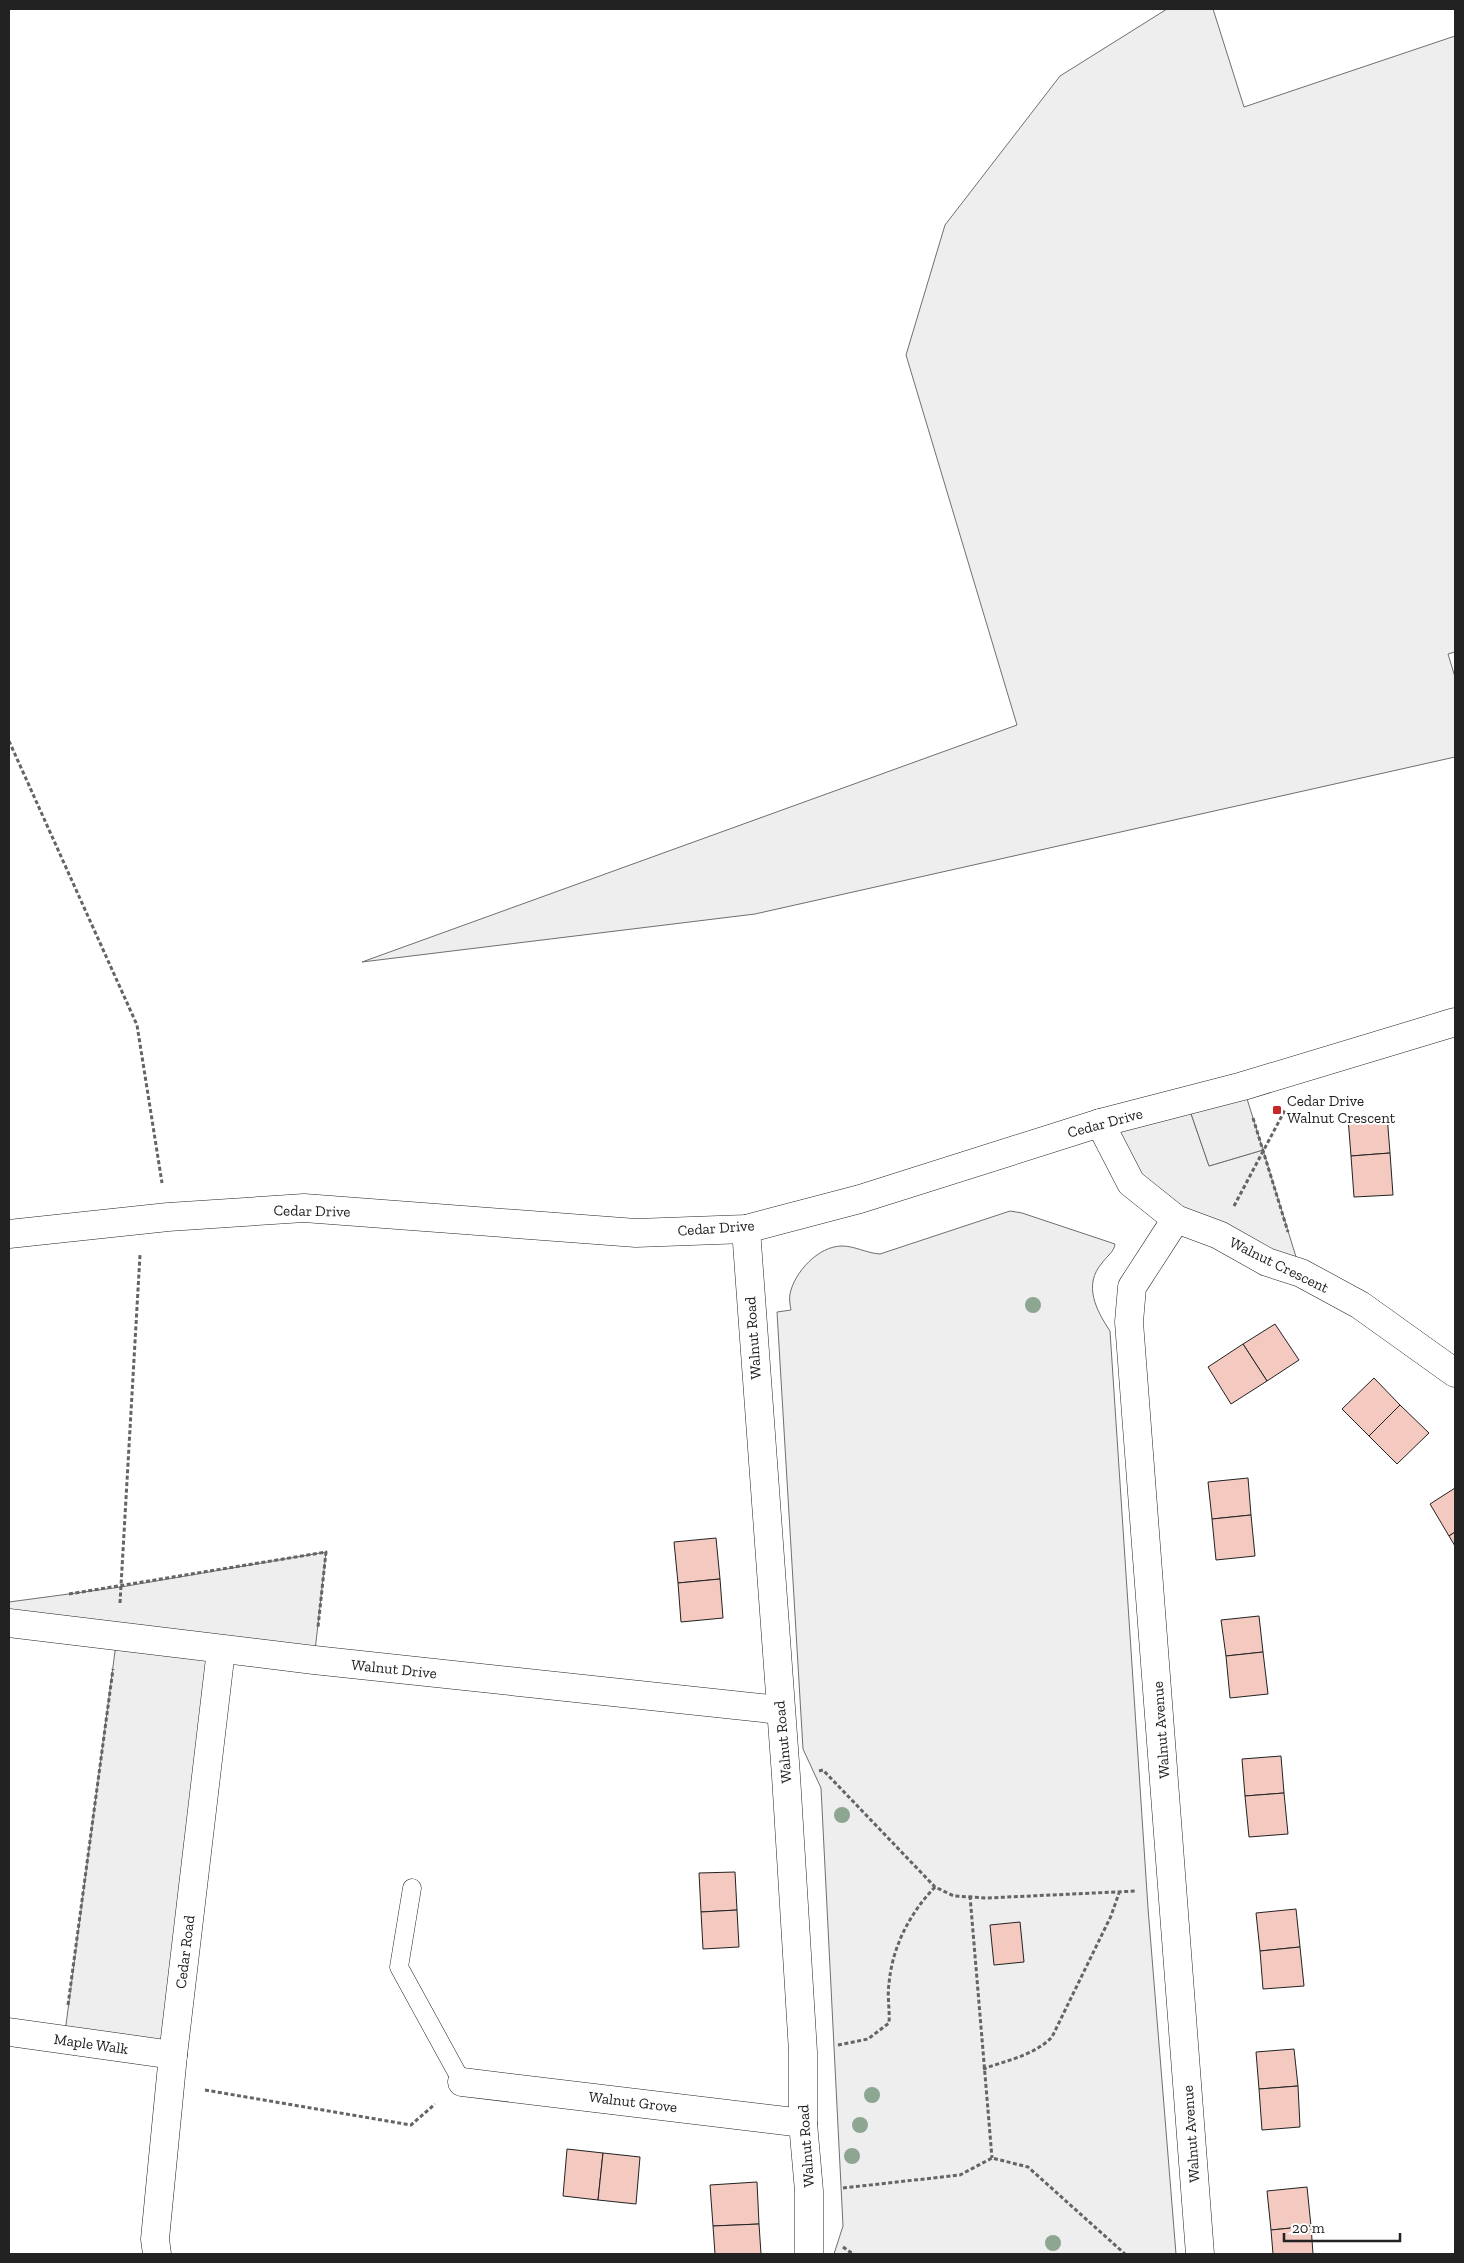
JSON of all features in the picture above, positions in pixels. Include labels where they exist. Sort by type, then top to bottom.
[{"type":"street","name":"Cedar Drive","points":[[9,1234],[168,1217],[304,1208],[636,1232],[746,1229],[860,1199],[1100,1123],[1243,1086],[1455,1022]]},
{"type":"street","name":"Walnut Crescent","points":[[1100,1123],[1131,1183],[1176,1219],[1219,1235],[1267,1262],[1301,1273],[1360,1305],[1455,1373]]},
{"type":"street","name":"Walnut Avenue","points":[[1176,1219],[1132,1287],[1129,1322],[1200,2254]]},
{"type":"street","name":"Walnut Road","points":[[746,1229],[786,1776],[803,2052],[803,2123],[809,2191],[809,2254]]},
{"type":"street","name":"Walnut Drive","points":[[9,1623],[221,1650],[780,1710]]},
{"type":"street","name":"Cedar Road","points":[[157,2254],[156,2239],[170,2083],[221,1650]]},
{"type":"street","name":"Maple Walk","points":[[9,2032],[173,2055]]},
{"type":"street","name":"Walnut Grove","points":[[462,2082],[803,2123]]},
{"type":"lane","points":[[412,1888],[399,1967],[462,2082]]},
{"type":"path","points":[[9,741],[137,1025],[168,1217]]},
{"type":"path","points":[[1219,1235],[1309,1066]]},
{"type":"path","points":[[1243,1086],[1301,1273]]},
{"type":"path","points":[[65,1594],[326,1552],[314,1660]]},
{"type":"path","points":[[786,1776],[823,1770],[935,1887],[954,1896],[987,1898],[1119,1893],[1173,1888]]},
{"type":"path","points":[[803,2052],[868,2039],[890,2023],[888,1986],[892,1963],[915,1910],[935,1887]]},
{"type":"path","points":[[983,2069],[1030,2052],[1045,2044],[1052,2037],[1111,1916],[1119,1893]]},
{"type":"path","points":[[970,1896],[983,2069],[992,2158]]},
{"type":"path","points":[[170,2083],[411,2125],[462,2082]]},
{"type":"path","points":[[809,2191],[960,2175],[992,2158],[1028,2167],[1125,2254]]},
{"type":"shaded area","points":[[1167,9],[1213,9],[1244,107],[1455,36],[1455,652],[1448,654],[1455,677],[1455,757],[755,914],[362,962],[1017,725],[906,355],[945,225],[1060,76]]},
{"type":"shaded area","points":[[1243,1086],[1263,1150],[1209,1166],[1187,1102]]},
{"type":"shaded area","points":[[1187,1102],[1209,1166],[1263,1150],[1301,1273],[1176,1219],[1100,1123]]},
{"type":"shaded area","points":[[1010,1211],[1022,1213],[1115,1244],[1112,1252],[1096,1271],[1092,1289],[1096,1306],[1110,1331],[1148,1908],[1176,2254],[834,2254],[843,2226],[821,1788],[803,1749],[777,1312],[791,1310],[790,1294],[796,1278],[816,1256],[833,1247],[851,1247],[880,1254]]},
{"type":"shaded area","points":[[326,1552],[314,1660],[222,1650],[173,2055],[64,2040],[117,1636],[9,1623],[9,1602],[121,1587]]},
{"type":"building","points":[[1387,1115],[1390,1153],[1351,1156],[1348,1118]]},
{"type":"building","points":[[1390,1153],[1393,1195],[1354,1197],[1351,1156]]},
{"type":"building","points":[[1275,1324],[1299,1360],[1267,1381],[1243,1344]]},
{"type":"building","points":[[1243,1344],[1267,1381],[1231,1404],[1208,1367]]},
{"type":"building","points":[[1374,1378],[1400,1405],[1369,1436],[1342,1409]]},
{"type":"building","points":[[1400,1405],[1429,1433],[1397,1464],[1369,1436]]},
{"type":"building","points":[[1248,1478],[1251,1515],[1212,1519],[1208,1482]]},
{"type":"building","points":[[1455,1488],[1455,1532],[1449,1536],[1430,1504]]},
{"type":"building","points":[[1251,1515],[1255,1556],[1216,1560],[1212,1519]]},
{"type":"building","points":[[1455,1532],[1455,1546],[1449,1536]]},
{"type":"building","points":[[716,1538],[720,1579],[678,1583],[674,1542]]},
{"type":"building","points":[[720,1579],[723,1618],[681,1622],[678,1583]]},
{"type":"building","points":[[1259,1616],[1263,1652],[1226,1656],[1221,1620]]},
{"type":"building","points":[[1263,1652],[1268,1694],[1230,1698],[1226,1656]]},
{"type":"building","points":[[1281,1756],[1284,1793],[1245,1796],[1242,1759]]},
{"type":"building","points":[[1284,1793],[1288,1834],[1249,1837],[1245,1796]]},
{"type":"building","points":[[735,1872],[737,1910],[701,1912],[699,1873]]},
{"type":"building","points":[[1296,1909],[1300,1947],[1260,1951],[1256,1913]]},
{"type":"building","points":[[737,1910],[739,1947],[703,1949],[701,1912]]},
{"type":"building","points":[[1020,1922],[1024,1962],[994,1965],[990,1925]]},
{"type":"building","points":[[1300,1947],[1304,1986],[1263,1989],[1260,1951]]},
{"type":"building","points":[[1294,2049],[1298,2086],[1259,2089],[1256,2052]]},
{"type":"building","points":[[1298,2086],[1300,2127],[1262,2130],[1259,2089]]},
{"type":"building","points":[[567,2149],[603,2153],[598,2200],[563,2196]]},
{"type":"building","points":[[603,2153],[640,2157],[636,2204],[598,2200]]},
{"type":"building","points":[[757,2182],[759,2224],[713,2226],[710,2185]]},
{"type":"building","points":[[1307,2187],[1311,2226],[1271,2230],[1267,2191]]},
{"type":"building","points":[[759,2224],[761,2254],[715,2254],[713,2226]]},
{"type":"building","points":[[1311,2226],[1313,2254],[1273,2254],[1271,2230]]},
{"type":"place","name":"Cedar Drive Walnut Crescent","points":[[1277,1110]]}]
